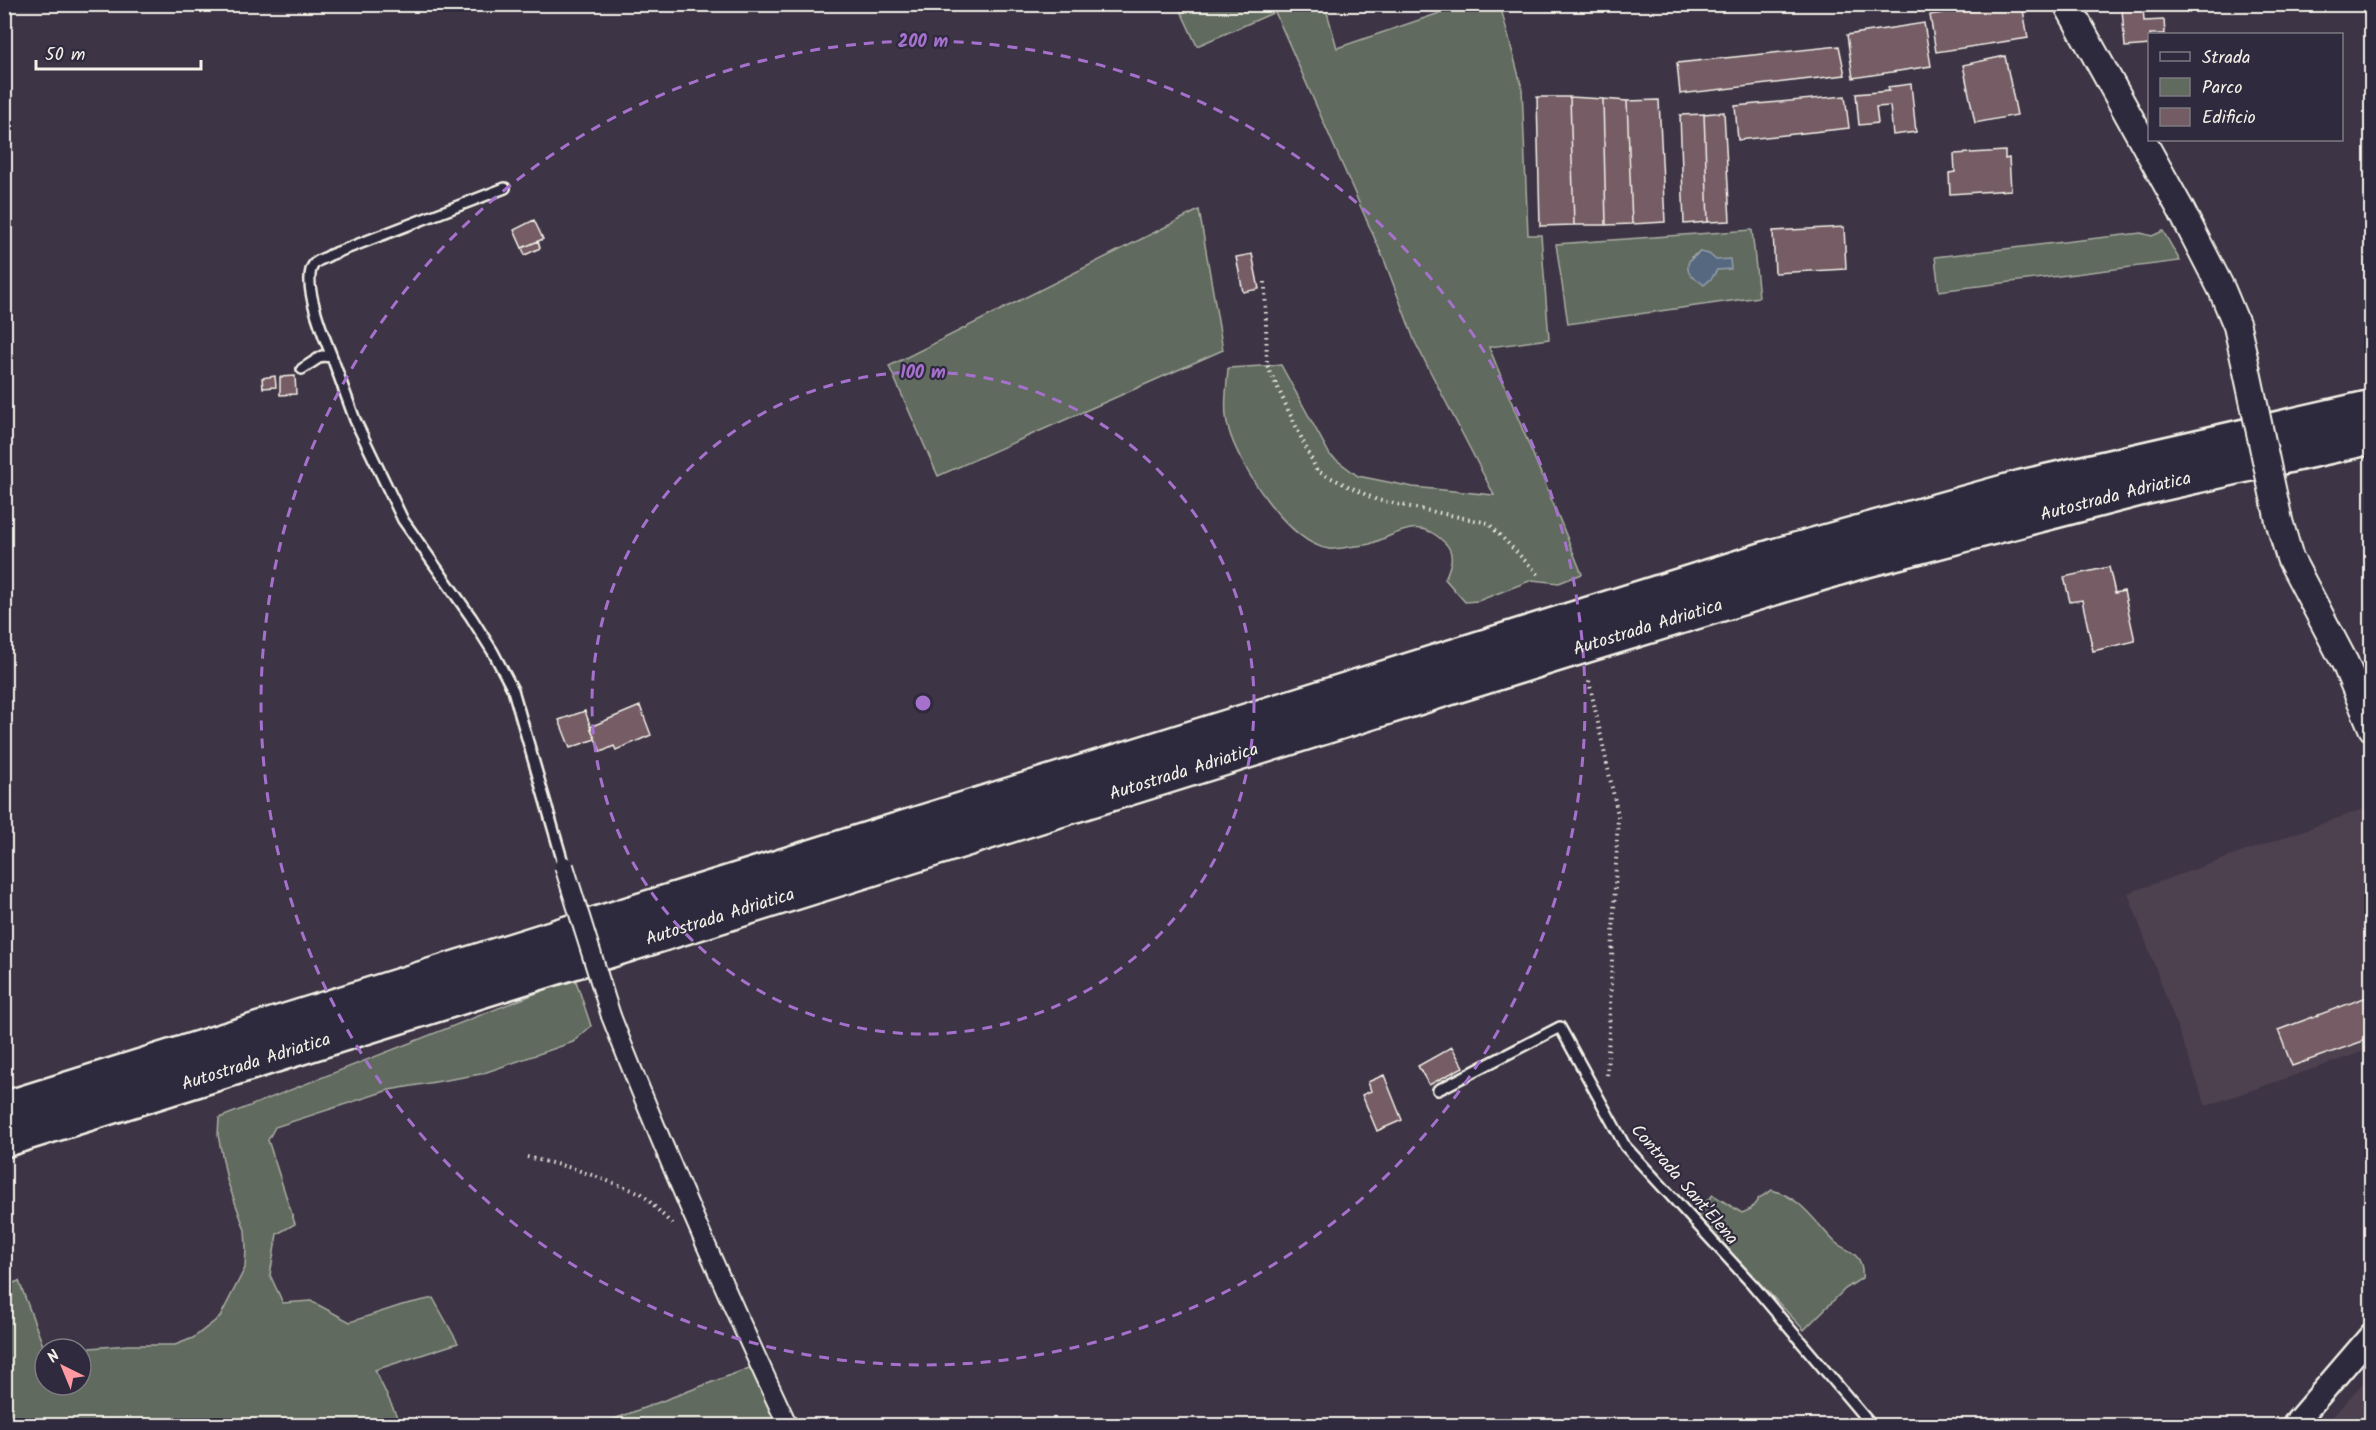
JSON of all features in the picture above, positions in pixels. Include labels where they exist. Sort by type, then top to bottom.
[{"type":"highway","points":[[2108,466],[2135,442],[2372,388]]},
{"type":"highway","name":"Autostrada Adriatica","points":[[4,1140],[429,992],[1778,555],[2022,487],[2372,407]]},
{"type":"highway","name":"Autostrada Adriatica","points":[[4,1109],[429,992],[1858,562],[2086,502],[2280,456],[2372,438]]},
{"type":"highway","points":[[2280,456],[2312,466],[2372,457]]},
{"type":"main road","points":[[2067,4],[2181,210],[2222,290],[2237,327],[2279,521],[2290,558],[2345,663],[2372,728]]},
{"type":"street","points":[[564,866],[611,1016],[645,1104],[744,1331],[788,1425]]},
{"type":"street","points":[[2300,1421],[2372,1334]]},
{"type":"lane","points":[[505,188],[330,255],[314,264],[310,273],[310,287],[318,320],[343,382],[355,420],[404,520],[476,626],[513,690],[564,866]]},
{"type":"lane","points":[[302,369],[322,356],[332,357]]},
{"type":"lane","name":"Contrada Sant'Elena","points":[[1438,1090],[1560,1027],[1625,1146],[1752,1284],[1872,1425]]},
{"type":"path","points":[[1265,282],[1267,365],[1317,471],[1377,500],[1488,523],[1540,576]]},
{"type":"path","points":[[1590,681],[1618,815],[1605,1108]]},
{"type":"path","points":[[527,1157],[572,1168],[641,1193],[674,1226],[680,1236]]},
{"type":"shaded area","points":[[2369,807],[2372,815],[2371,1049],[2206,1106],[2128,893]]},
{"type":"shaded area","points":[[2371,1374],[2371,1425],[2325,1425]]},
{"type":"green space","points":[[1178,5],[1325,5],[1337,48],[1463,5],[1500,5],[1522,88],[1528,235],[1541,235],[1549,339],[1489,347],[1582,574],[1559,583],[1532,580],[1478,601],[1465,602],[1445,579],[1450,564],[1450,550],[1435,534],[1425,530],[1408,529],[1370,544],[1329,549],[1313,544],[1297,533],[1267,500],[1242,461],[1228,427],[1226,405],[1228,368],[1281,365],[1330,455],[1358,476],[1413,487],[1494,495],[1415,342],[1385,262],[1275,12],[1197,46]]},
{"type":"green space","points":[[1199,210],[1223,350],[938,476],[889,366]]},
{"type":"green space","points":[[1752,230],[1759,297],[1568,324],[1556,244]],"holes":[[[1700,252],[1714,260],[1717,270],[1707,282],[1701,281],[1691,257]]]},
{"type":"green space","points":[[2163,231],[2180,261],[1939,291],[1935,257],[2141,233],[2152,236]]},
{"type":"green space","points":[[575,978],[591,1026],[573,1042],[481,1074],[389,1090],[275,1127],[268,1140],[295,1224],[277,1234],[270,1275],[283,1303],[311,1301],[350,1322],[402,1305],[433,1298],[458,1343],[375,1370],[401,1425],[5,1425],[4,1286],[19,1281],[40,1337],[33,1337],[33,1397],[93,1397],[93,1348],[175,1345],[193,1338],[220,1317],[245,1268],[246,1248],[245,1230],[227,1180],[218,1135],[219,1118]]},
{"type":"green space","points":[[1772,1190],[1801,1205],[1836,1243],[1854,1254],[1862,1266],[1862,1278],[1845,1289],[1804,1330],[1694,1213],[1713,1195],[1742,1213],[1751,1209],[1759,1198]]},
{"type":"green space","points":[[752,1367],[780,1426],[596,1426]]},
{"type":"water","points":[[1700,252],[1709,254],[1716,260],[1730,259],[1731,269],[1717,270],[1704,285],[1688,270],[1689,261]]},
{"type":"building","points":[[1999,4],[2022,4],[2028,38],[1936,52],[1930,15]]},
{"type":"building","points":[[2143,8],[2144,21],[2164,20],[2165,33],[2148,33],[2148,45],[2125,47],[2122,9]]},
{"type":"building","points":[[1924,23],[1931,66],[1853,78],[1847,35]]},
{"type":"building","points":[[1839,46],[1845,75],[1680,94],[1677,63]]},
{"type":"building","points":[[2005,56],[2017,115],[1975,123],[1963,65]]},
{"type":"building","points":[[1911,84],[1916,132],[1893,135],[1890,106],[1876,107],[1878,123],[1859,125],[1856,94],[1889,91],[1888,87]]},
{"type":"building","points":[[1845,96],[1849,128],[1738,140],[1735,106]]},
{"type":"building","points":[[1537,97],[1570,97],[1574,225],[1540,226]]},
{"type":"building","points":[[1570,97],[1603,99],[1606,225],[1574,225]]},
{"type":"building","points":[[1603,99],[1627,101],[1632,224],[1606,225]]},
{"type":"building","points":[[1659,100],[1665,222],[1632,224],[1627,101]]},
{"type":"building","points":[[1724,112],[1730,221],[1708,222],[1704,114]]},
{"type":"building","points":[[1704,114],[1708,222],[1684,224],[1680,115]]},
{"type":"building","points":[[2005,151],[2005,159],[2009,158],[2011,190],[1950,194],[1949,173],[1955,172],[1954,154]]},
{"type":"building","points":[[534,220],[543,239],[522,248],[514,230]]},
{"type":"building","points":[[1844,227],[1846,269],[1775,273],[1773,231]]},
{"type":"building","points":[[538,241],[540,248],[525,255],[522,248]]},
{"type":"building","points":[[1252,254],[1259,289],[1243,292],[1236,257]]},
{"type":"building","points":[[275,376],[276,387],[263,388],[262,378]]},
{"type":"building","points":[[295,376],[296,394],[280,395],[280,377]]},
{"type":"building","points":[[2109,567],[2115,593],[2124,591],[2135,641],[2093,651],[2082,600],[2070,602],[2064,577]]},
{"type":"building","points":[[640,706],[651,735],[616,750],[614,746],[601,752],[590,727]]},
{"type":"building","points":[[585,711],[595,739],[570,748],[559,720]]},
{"type":"building","points":[[2372,995],[2372,1038],[2292,1066],[2278,1030]]},
{"type":"building","points":[[1452,1047],[1463,1067],[1429,1085],[1418,1066]]},
{"type":"building","points":[[1384,1075],[1402,1120],[1377,1131],[1362,1095],[1371,1091],[1368,1082]]}]
